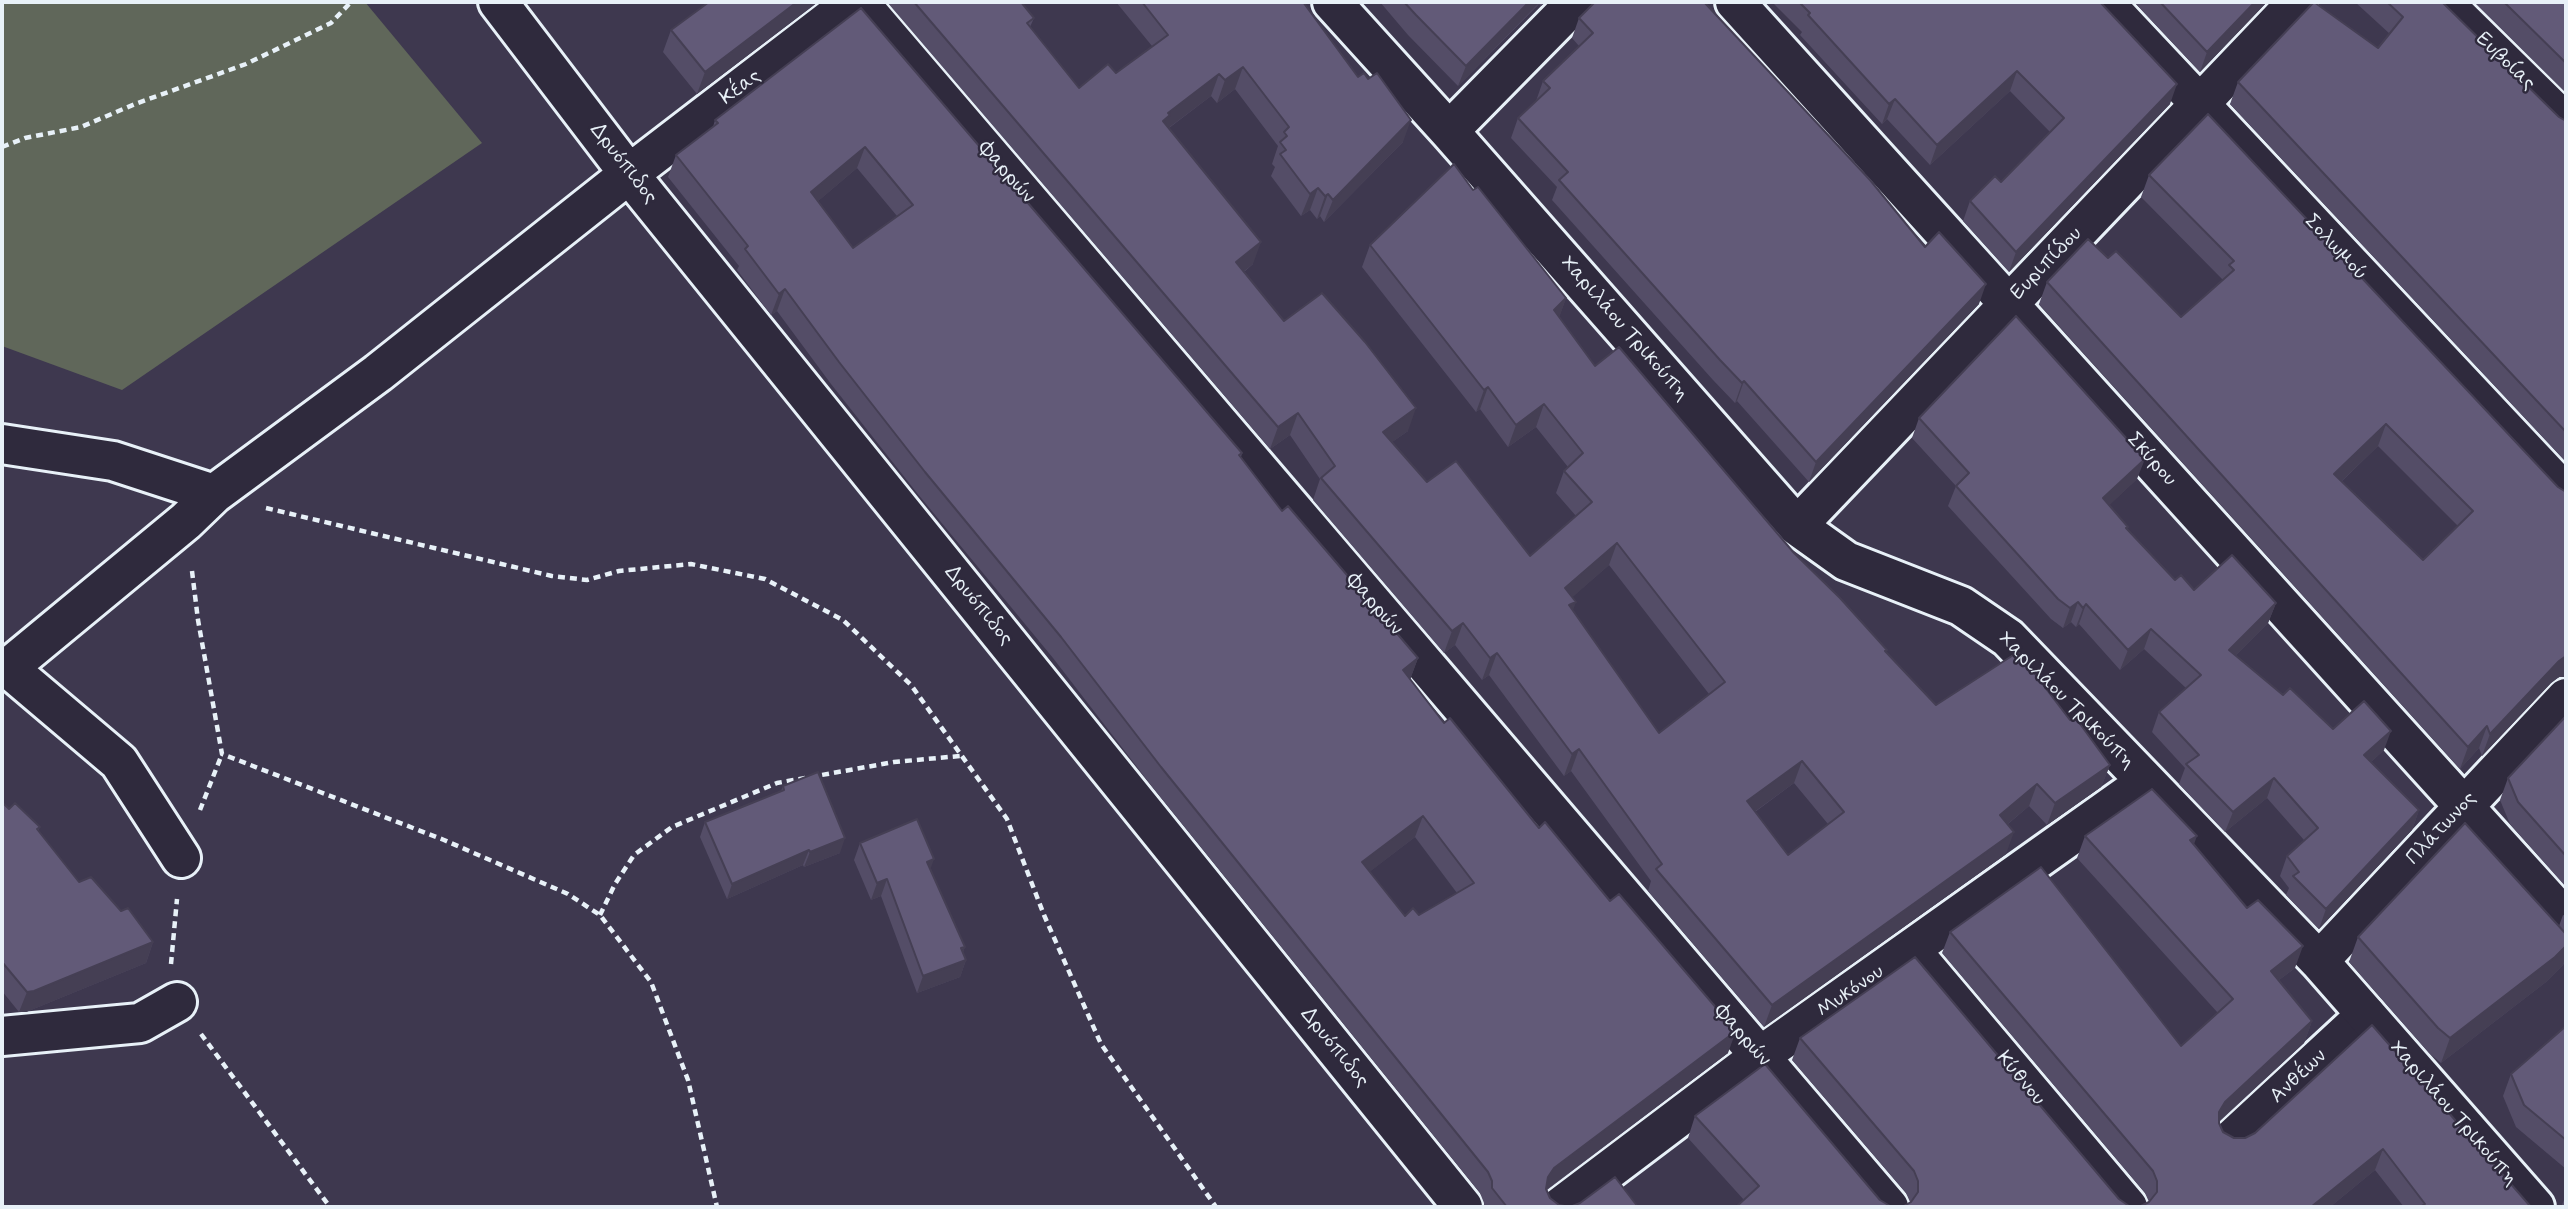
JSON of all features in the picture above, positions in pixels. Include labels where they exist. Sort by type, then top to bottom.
[{"type":"street","name":"Δρυόπιδος","points":[[498,2],[629,174],[1463,1207]]},
{"type":"street","name":"Κέας","points":[[181,858],[119,762],[8,668],[186,521],[214,494],[378,373],[629,174],[853,2]]},
{"type":"street","name":"Φαρρών","points":[[859,2],[1889,1207]]},
{"type":"street","name":"Χαριλάου Τρικούπη","points":[[1332,2],[1797,526],[1846,561],[1961,606],[2008,638],[2319,961],[2535,1207]]},
{"type":"street","points":[[1449,131],[1576,2]]},
{"type":"street","name":"Σκύρου","points":[[1735,2],[2566,919]]},
{"type":"street","name":"Σολωμού","points":[[2104,2],[2566,494]]},
{"type":"street","name":"Ευριπίδου","points":[[1797,526],[2297,2]]},
{"type":"street","name":"Ευβοίας","points":[[2443,2],[2566,123]]},
{"type":"street","points":[[2,444],[113,461],[214,494]]},
{"type":"street","name":"Πλάτωνος","points":[[2319,961],[2566,698]]},
{"type":"street","name":"Μυκόνου","points":[[1560,1207],[1760,1056],[2146,782]]},
{"type":"street","name":"Κύθνου","points":[[1911,950],[2128,1207]]},
{"type":"street","points":[[2,1036],[140,1023],[177,1002]]},
{"type":"street","name":"Ανθέων","points":[[2232,1139],[2366,1015]]},
{"type":"path","points":[[2,147],[25,138],[81,127],[135,104],[246,64],[331,23],[351,2]]},
{"type":"path","points":[[214,494],[552,576],[587,580],[619,571],[691,564],[765,579],[842,620],[911,685],[1007,819],[1044,915],[1101,1044],[1216,1207]]},
{"type":"path","points":[[186,521],[198,620],[222,754],[181,858],[170,961],[177,1002],[330,1207]]},
{"type":"path","points":[[222,754],[444,840],[568,894],[600,915],[651,982],[688,1080],[717,1207]]},
{"type":"path","points":[[600,915],[615,884],[634,855],[672,827],[777,783],[894,762],[961,756]]},
{"type":"green space","points":[[2,2],[365,2],[482,143],[122,390],[2,346]]},
{"type":"building","points":[[709,2],[797,2],[705,72],[671,30]]},
{"type":"building","points":[[914,2],[1021,2],[1034,18],[1027,23],[1079,88],[1108,64],[1116,73],[1168,35],[1142,2],[1303,2],[1358,77],[1364,73],[1368,79],[1377,73],[1411,120],[1333,200],[1318,188],[1310,194],[1280,154],[1286,150],[1280,142],[1287,136],[1284,132],[1289,127],[1243,67],[1225,80],[1219,74],[1168,113],[1170,115],[1163,121],[1261,242],[1236,262],[1284,321],[1322,293],[1365,342],[1416,408],[1383,432],[1427,482],[1456,461],[1530,556],[1592,502],[1564,471],[1583,453],[1544,404],[1516,425],[1488,387],[1484,390],[1370,245],[1454,164],[1473,190],[1478,187],[1566,298],[1554,310],[1595,366],[1619,347],[1794,553],[1840,598],[1936,705],[2018,652],[2070,720],[2075,717],[2110,765],[2055,803],[2037,784],[2000,815],[2014,832],[1772,1005],[1656,869],[1662,864],[1579,749],[1572,754],[1497,653],[1490,658],[1463,623],[1452,631],[1321,478],[1335,466],[1298,413],[1278,427]],"holes":[[[1617,543],[1725,682],[1659,733],[1569,605],[1576,602],[1565,588]],[[1802,761],[1844,812],[1788,855],[1747,801]]]},
{"type":"building","points":[[1404,2],[1529,2],[1466,66]]},
{"type":"building","points":[[1595,2],[1704,2],[1870,180],[1925,247],[1939,232],[1986,284],[1816,462],[1744,381],[1742,383],[1720,360],[1559,180],[1568,172],[1518,118],[1550,88],[1543,81],[1593,33],[1579,18]]},
{"type":"building","points":[[1799,2],[2100,2],[2177,84],[2016,252],[1970,201],[1995,176],[2001,182],[2064,118],[2017,71],[1937,145],[1895,99],[1889,104]]},
{"type":"building","points":[[2160,2],[2255,2],[2207,52]]},
{"type":"building","points":[[2314,2],[2378,48],[2403,17],[2387,2],[2442,2],[2566,121],[2566,432],[2238,82]]},
{"type":"building","points":[[2504,2],[2566,2],[2566,63]]},
{"type":"building","points":[[861,8],[1242,453],[1239,455],[1282,511],[1288,506],[1418,658],[1403,670],[1444,723],[1450,718],[1539,828],[1545,822],[1610,901],[1619,894],[1736,1031],[1554,1168],[1548,1177],[1546,1189],[1550,1198],[1559,1205],[1570,1207],[1507,1207],[1492,1188],[1488,1172],[1161,767],[1061,637],[925,472],[785,289],[779,294],[745,249],[748,246],[676,155],[718,123],[715,120]],"holes":[[[865,147],[913,205],[853,248],[811,192]],[[1423,816],[1474,883],[1419,915],[1413,908],[1405,916],[1362,862]]]},
{"type":"building","points":[[2208,114],[2558,487],[2566,492],[2566,656],[2490,734],[2487,726],[2468,747],[2047,282],[2088,239],[2108,258],[2116,251],[2181,317],[2234,270],[2229,265],[2234,261],[2149,175]],"holes":[[[2386,424],[2473,511],[2423,560],[2334,474]]]},
{"type":"building","points":[[2016,316],[2145,459],[2103,498],[2128,527],[2126,528],[2175,580],[2181,575],[2194,590],[2232,555],[2276,603],[2229,650],[2283,695],[2290,688],[2333,729],[2364,701],[2391,731],[2364,755],[2419,810],[2326,909],[2293,876],[2299,872],[2287,856],[2318,828],[2274,778],[2233,812],[2186,764],[2199,755],[2159,712],[2201,675],[2151,629],[2128,650],[2086,604],[2083,608],[2078,602],[2070,608],[2058,599],[1956,486],[1969,473],[1919,418]]},
{"type":"building","points":[[2566,716],[2566,856],[2518,802],[2508,778]]},
{"type":"building","points":[[818,772],[845,838],[810,852],[809,850],[732,884],[705,822],[784,790],[783,786]]},
{"type":"building","points":[[2152,789],[2197,836],[2190,840],[2247,908],[2258,900],[2303,946],[2271,971],[2312,1021],[2225,1102],[2219,1112],[2219,1123],[2223,1132],[2234,1138],[2245,1138],[2255,1133],[2372,1025],[2531,1207],[2420,1207],[2425,1204],[2383,1149],[2311,1207],[2139,1207],[2149,1202],[2157,1192],[2153,1171],[1950,932],[2041,867],[2181,1046],[2233,999],[2085,836]]},
{"type":"building","points":[[2,802],[9,809],[15,803],[40,827],[37,829],[79,882],[91,877],[121,911],[128,908],[153,942],[27,992],[2,962]]},
{"type":"building","points":[[917,819],[934,859],[927,862],[965,947],[961,948],[966,960],[923,976],[887,879],[877,883],[860,843]]},
{"type":"building","points":[[2465,823],[2566,934],[2566,946],[2450,1038],[2438,1028],[2358,937]]},
{"type":"building","points":[[1915,957],[2119,1199],[2129,1206],[2139,1207],[1902,1207],[1911,1202],[1918,1192],[1914,1171],[1800,1038]]},
{"type":"building","points":[[2566,1026],[2566,1140],[2524,1105],[2511,1074]]},
{"type":"building","points":[[1765,1064],[1880,1200],[1890,1206],[1902,1207],[1736,1207],[1759,1186],[1695,1116]]},
{"type":"building","points":[[1615,1177],[1638,1207],[1570,1207],[1580,1203]]}]
